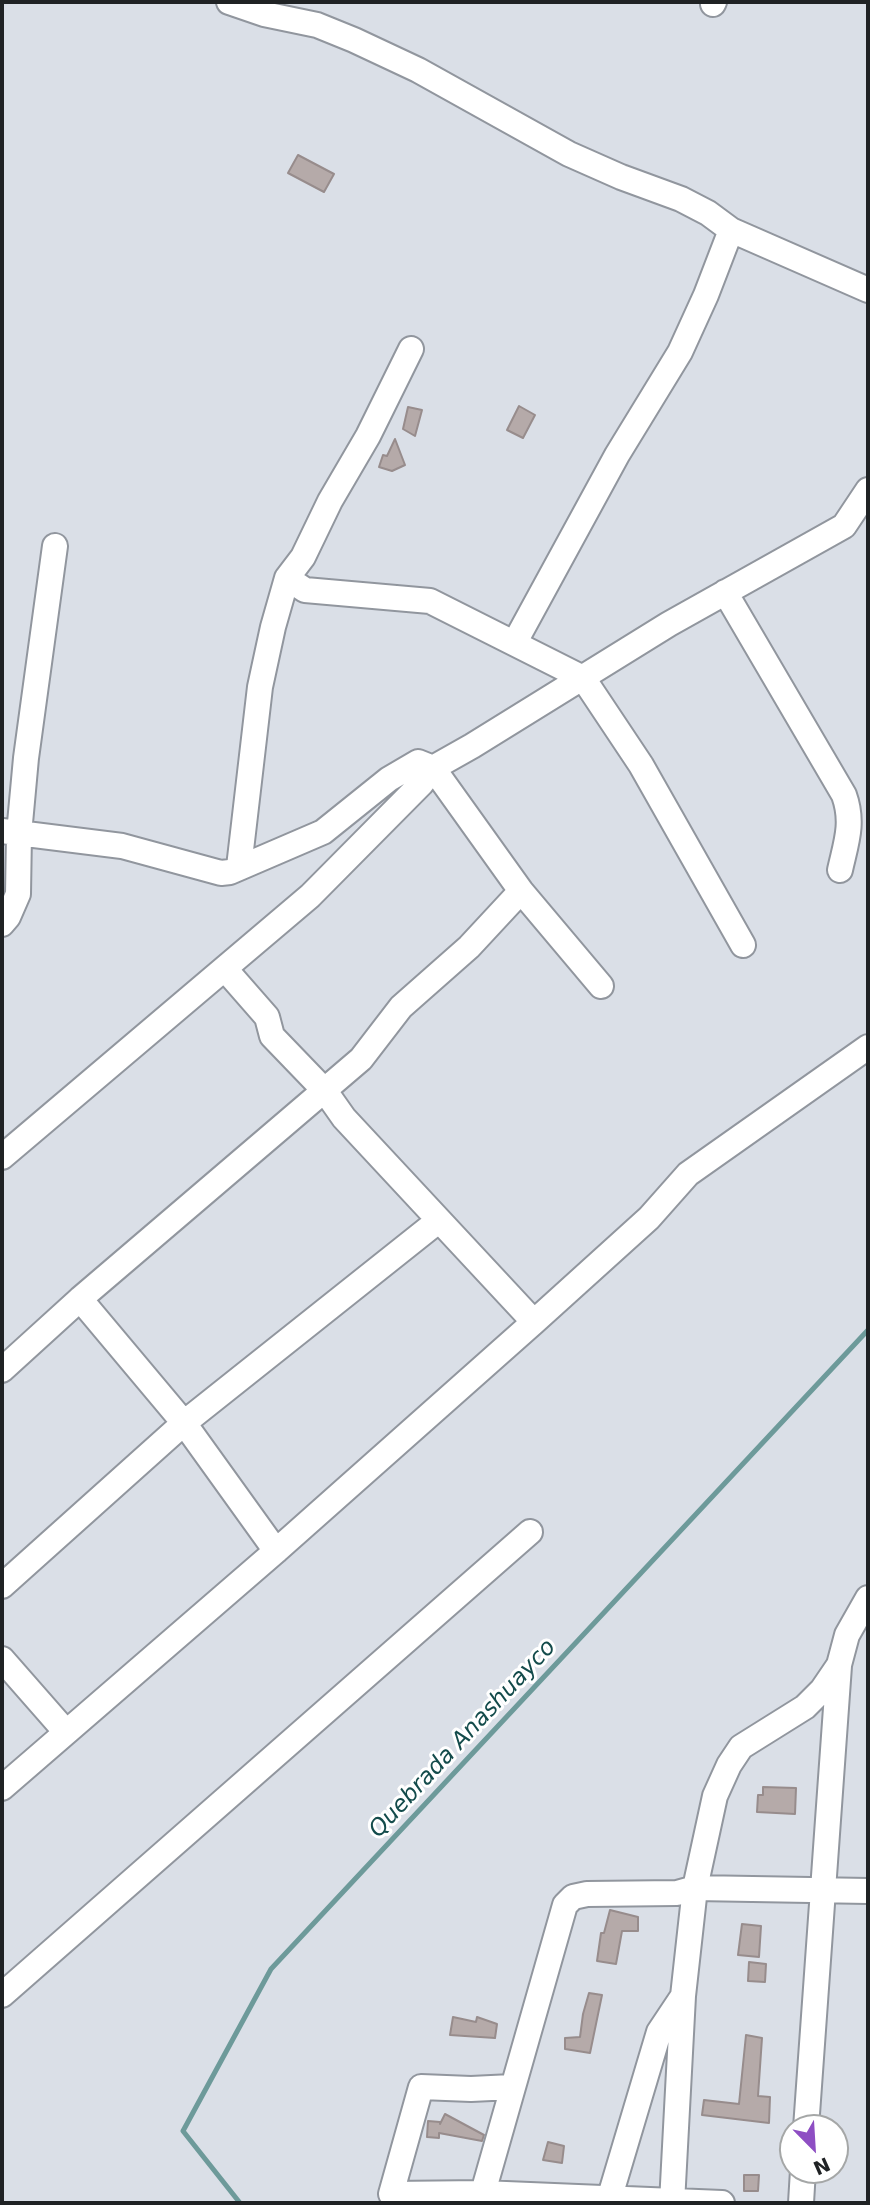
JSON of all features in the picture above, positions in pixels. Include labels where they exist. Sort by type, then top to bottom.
[{"type":"street","points":[[229,2],[264,14],[317,24],[354,40],[418,70],[569,154],[681,199],[708,213],[731,230],[868,290]]},
{"type":"street","points":[[515,642],[617,455],[680,352],[731,230]]},
{"type":"street","points":[[239,867],[260,687],[287,578],[303,557],[411,349]]},
{"type":"street","points":[[844,526],[868,490]]},
{"type":"street","points":[[2,1157],[310,896],[421,784],[433,768],[669,624],[844,526],[868,516]]},
{"type":"street","points":[[2,924],[18,894],[10,833],[26,758],[55,546]]},
{"type":"street","points":[[287,578],[305,590],[430,601],[583,678],[641,765],[743,945]]},
{"type":"street","points":[[725,592],[844,795],[850,811],[840,870]]},
{"type":"street","points":[[10,833],[122,846],[222,873],[323,832],[389,779],[418,762],[433,768],[521,891],[601,986]]},
{"type":"street","points":[[2,1370],[80,1299],[361,1059],[401,1007],[469,947],[521,891]]},
{"type":"street","points":[[226,969],[267,1017],[272,1036],[325,1091],[344,1118],[438,1221],[534,1322]]},
{"type":"street","points":[[2,1788],[276,1551],[534,1322],[649,1218],[688,1174],[868,1047]]},
{"type":"street","points":[[2,1586],[184,1423],[438,1221]]},
{"type":"street","points":[[80,1299],[184,1423],[276,1551]]},
{"type":"street","points":[[2,1995],[530,1532]]},
{"type":"street","points":[[807,2114],[839,1665],[847,1635],[868,1598]]},
{"type":"street","points":[[2,1659],[66,1732]]},
{"type":"street","points":[[672,2202],[683,1996],[695,1888],[715,1796],[729,1765],[741,1747],[805,1707],[822,1690],[839,1665]]},
{"type":"street","points":[[481,2198],[565,1905],[573,1897],[587,1894],[677,1893],[695,1888],[868,1891]]},
{"type":"street","points":[[609,2200],[659,2032],[683,1996]]},
{"type":"street","points":[[512,2087],[471,2090],[421,2087],[391,2194],[722,2203]]},
{"type":"street","points":[[801,2203],[802,2184]]},
{"type":"building","points":[[298,155],[334,174],[324,192],[288,173]]},
{"type":"building","points":[[519,406],[535,415],[523,438],[507,430]]},
{"type":"building","points":[[408,407],[422,410],[415,436],[403,429]]},
{"type":"building","points":[[395,439],[405,465],[392,471],[379,467],[383,455],[387,456]]},
{"type":"building","points":[[763,1787],[796,1788],[795,1814],[757,1812],[758,1795],[763,1795]]},
{"type":"building","points":[[610,1910],[638,1917],[638,1931],[622,1931],[616,1964],[597,1961],[601,1933],[604,1933]]},
{"type":"building","points":[[742,1924],[761,1926],[759,1957],[738,1955]]},
{"type":"building","points":[[749,1962],[766,1964],[765,1982],[748,1981]]},
{"type":"building","points":[[589,1993],[602,1995],[590,2053],[565,2049],[565,2038],[580,2037]]},
{"type":"building","points":[[453,2017],[476,2022],[477,2017],[497,2024],[495,2038],[450,2035]]},
{"type":"building","points":[[746,2035],[762,2038],[758,2096],[770,2097],[769,2123],[702,2115],[704,2100],[739,2104]]},
{"type":"building","points":[[445,2114],[484,2135],[482,2141],[439,2133],[439,2138],[427,2137],[428,2121],[440,2124]]},
{"type":"building","points":[[548,2142],[564,2146],[562,2163],[543,2160]]},
{"type":"building","points":[[744,2175],[759,2175],[758,2191],[744,2191]]},
{"type":"waterway","name":"Quebrada Anashuayco","points":[[240,2203],[183,2131],[271,1969],[868,1330]]}]
